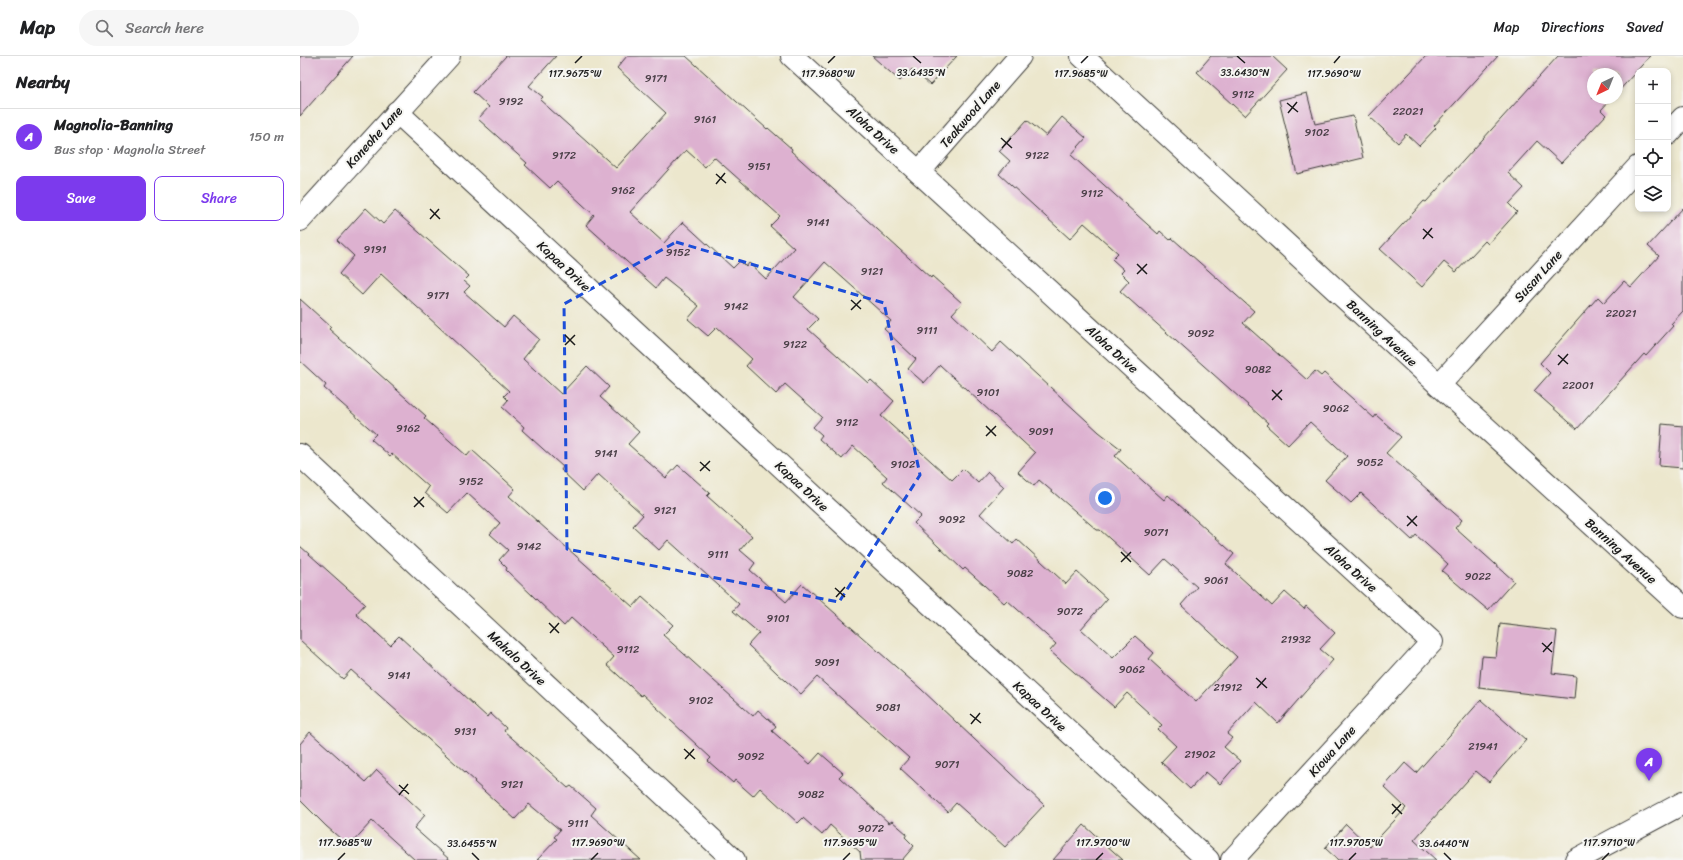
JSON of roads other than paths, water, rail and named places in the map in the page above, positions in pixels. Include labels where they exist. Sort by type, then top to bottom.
[{"type":"street","name":"Kaneohe Lane","points":[[300,220],[449,56]]},
{"type":"street","name":"Aloha Drive","points":[[792,56],[1432,642]]},
{"type":"street","name":"Teakwood Lane","points":[[920,172],[1020,56]]},
{"type":"street","name":"Banning Avenue","points":[[1082,56],[1438,385],[1683,607]]},
{"type":"street","name":"Kapaa Drive","points":[[397,112],[1208,860]]},
{"type":"street","points":[[1671,131],[1683,118]]},
{"type":"street","name":"Susan Lane","points":[[1438,385],[1635,170]]},
{"type":"street","name":"Mahalo Drive","points":[[300,455],[734,860]]},
{"type":"street","name":"Kiowa Lane","points":[[1232,860],[1432,642]]},
{"type":"street","points":[[1576,860],[1683,803]]},
{"type":"place","name":"Magnolia-Banning","points":[[1649,781]]}]
